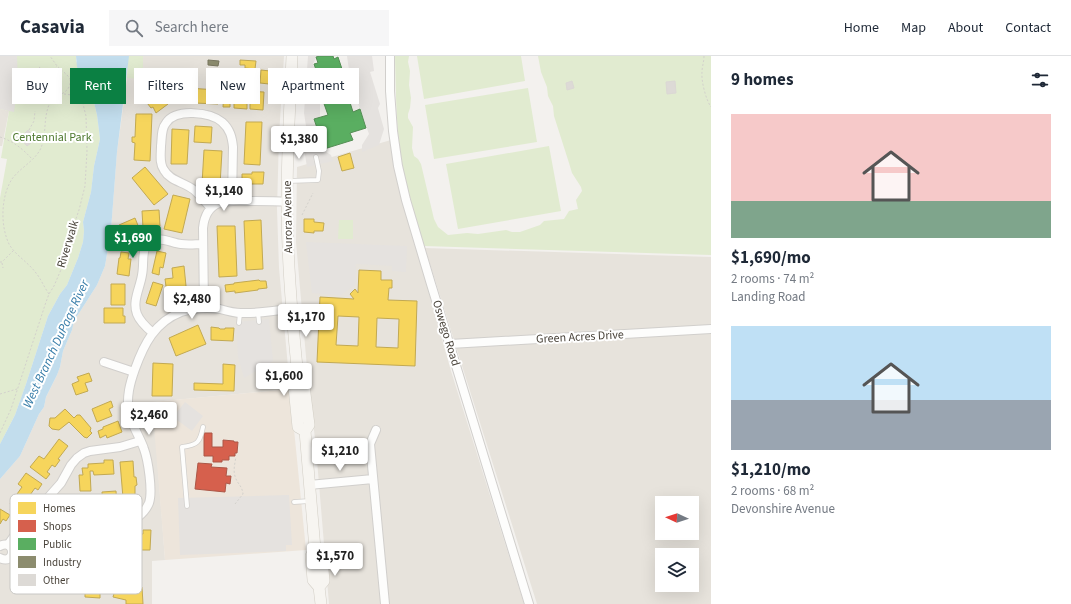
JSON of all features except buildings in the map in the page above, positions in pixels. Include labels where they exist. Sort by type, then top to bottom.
[{"type":"main road","name":"Aurora Avenue","points":[[292,56],[287,181],[288,253],[298,377],[304,386],[309,425],[305,431],[315,549],[311,556],[313,580],[319,587],[321,604]]},
{"type":"street","name":"Oswego Road","points":[[390,56],[392,120],[398,166],[412,221],[530,604]]},
{"type":"street","points":[[211,208],[194,190],[184,183],[169,177],[162,169],[162,131],[168,120],[175,115],[181,113],[210,115],[222,122],[230,132],[233,140],[232,200]]},
{"type":"street","points":[[204,308],[203,222],[211,208],[223,201],[232,200],[287,202]]},
{"type":"street","points":[[153,333],[140,320],[136,308],[136,297],[142,275],[145,247],[156,239],[173,243],[203,244]]},
{"type":"street","points":[[142,513],[149,503],[151,492],[149,475],[146,456],[131,420],[128,404],[129,389],[134,372],[145,345],[153,333],[159,326],[174,316],[195,308],[212,308],[240,313],[292,309]]},
{"type":"street","name":"Green Acres Drive","points":[[450,344],[711,329]]},
{"type":"street","points":[[104,362],[134,372]]},
{"type":"street","points":[[376,430],[370,444],[385,604]]},
{"type":"street","points":[[50,494],[61,483],[71,465],[84,453],[120,447],[140,441]]},
{"type":"street","points":[[310,485],[373,479]]},
{"type":"street","points":[[0,558],[6,560],[10,557]]},
{"type":"lane","points":[[287,181],[318,180],[316,157]]},
{"type":"lane","points":[[258,312],[259,322]]},
{"type":"lane","points":[[239,323],[240,313]]},
{"type":"lane","points":[[187,506],[182,447],[194,445],[201,438],[203,427]]},
{"type":"lane","points":[[294,502],[311,501]]},
{"type":"path","name":"Riverwalk","points":[[50,56],[57,66],[69,78]]},
{"type":"path","points":[[704,56],[702,73],[704,88],[711,107]]},
{"type":"path","points":[[49,294],[36,273],[9,244],[3,225],[3,209],[6,194],[12,180],[39,151],[44,133],[46,115],[50,104],[52,100],[67,90],[70,85],[69,78]]},
{"type":"path","points":[[63,94],[70,95]]},
{"type":"path","name":"Riverwalk","points":[[0,433],[11,409],[49,294],[63,265],[84,186],[87,150],[86,116],[84,104]]},
{"type":"path","points":[[29,130],[34,121],[35,111]]},
{"type":"path","points":[[36,138],[44,133]]},
{"type":"path","points":[[0,137],[16,144],[32,159]]},
{"type":"path","points":[[302,215],[313,193]]},
{"type":"path","points":[[3,268],[1,262],[14,250]]},
{"type":"path","points":[[0,394],[18,389]]},
{"type":"path","points":[[235,504],[243,494],[240,484],[234,476],[236,457]]},
{"type":"shaded area","points":[[0,56],[17,56],[17,68],[12,68],[12,104],[15,104],[14,112],[0,109]]},
{"type":"shaded area","points":[[143,56],[284,56],[283,68],[268,68],[268,104],[281,104],[277,209],[279,268],[290,389],[153,402],[165,560],[152,561],[152,604],[0,604],[0,479],[20,456],[39,414],[44,407],[46,397],[57,375],[63,351],[72,330],[74,321],[97,285],[105,266],[111,230],[117,152],[123,104],[126,104],[127,78],[134,78],[134,104],[198,104],[198,68],[143,68]]},
{"type":"shaded area","points":[[308,56],[317,56],[313,64],[314,68],[307,68]]},
{"type":"shaded area","points":[[347,56],[372,56],[374,71],[370,72],[380,104],[378,108],[384,129],[379,145],[362,152],[362,145],[369,134],[358,104],[359,68],[349,68]]},
{"type":"shaded area","points":[[305,104],[320,104],[320,117],[314,119],[323,150],[331,155],[333,161],[307,167],[304,149],[309,146],[304,113]]},
{"type":"shaded area","points":[[0,109],[9,111],[2,146],[0,146]]},
{"type":"shaded area","points":[[391,140],[416,247],[451,371],[524,604],[329,604],[316,448],[307,368],[296,242],[297,167]]},
{"type":"shaded area","points":[[306,242],[407,246],[406,272],[392,271],[392,266],[356,264],[355,285],[341,295],[312,293]]},
{"type":"shaded area","points":[[425,248],[711,257],[711,604],[537,604]]},
{"type":"shaded area","points":[[269,319],[273,361],[244,378],[238,357],[236,322]]},
{"type":"shaded area","points":[[290,389],[306,550],[165,560],[152,402]]},
{"type":"shaded area","points":[[185,402],[203,416],[192,431],[173,417]]},
{"type":"shaded area","points":[[289,495],[292,545],[286,545],[286,551],[180,555],[178,498]]},
{"type":"green space","name":"Centennial Park","points":[[0,56],[76,56],[76,61],[79,68],[70,68],[70,104],[94,104],[100,139],[94,166],[91,192],[83,222],[83,242],[78,258],[67,285],[60,294],[48,316],[15,415],[0,444],[0,198],[7,159],[1,158],[9,111],[0,109]]},
{"type":"green space","points":[[128,56],[143,56],[143,68],[134,68],[134,78],[127,78]]},
{"type":"green space","points":[[395,56],[409,56],[409,85],[411,98],[408,118],[413,127],[412,148],[414,156],[421,164],[434,219],[438,227],[448,235],[467,233],[478,234],[506,230],[520,232],[540,225],[544,221],[564,219],[569,211],[578,209],[576,200],[582,191],[581,187],[572,173],[554,116],[553,106],[548,96],[547,87],[541,72],[538,56],[711,56],[711,255],[424,246],[409,196],[402,166],[397,125]]},
{"type":"green space","points":[[417,56],[521,56],[525,81],[424,99]]},
{"type":"green space","points":[[528,88],[537,142],[434,159],[425,105]]},
{"type":"green space","points":[[549,146],[561,211],[458,229],[446,164]]},
{"type":"green space","points":[[339,220],[353,220],[353,239],[338,239]]},
{"type":"water","points":[[76,56],[129,56],[126,80],[126,68],[77,67]]},
{"type":"water","name":"West Branch DuPage River","points":[[94,104],[123,104],[117,152],[111,230],[105,266],[97,285],[74,321],[72,330],[63,351],[57,375],[46,397],[44,407],[39,414],[20,456],[0,479],[0,444],[15,415],[48,316],[60,294],[67,285],[83,242],[83,222],[91,192],[94,166],[100,139]]}]
